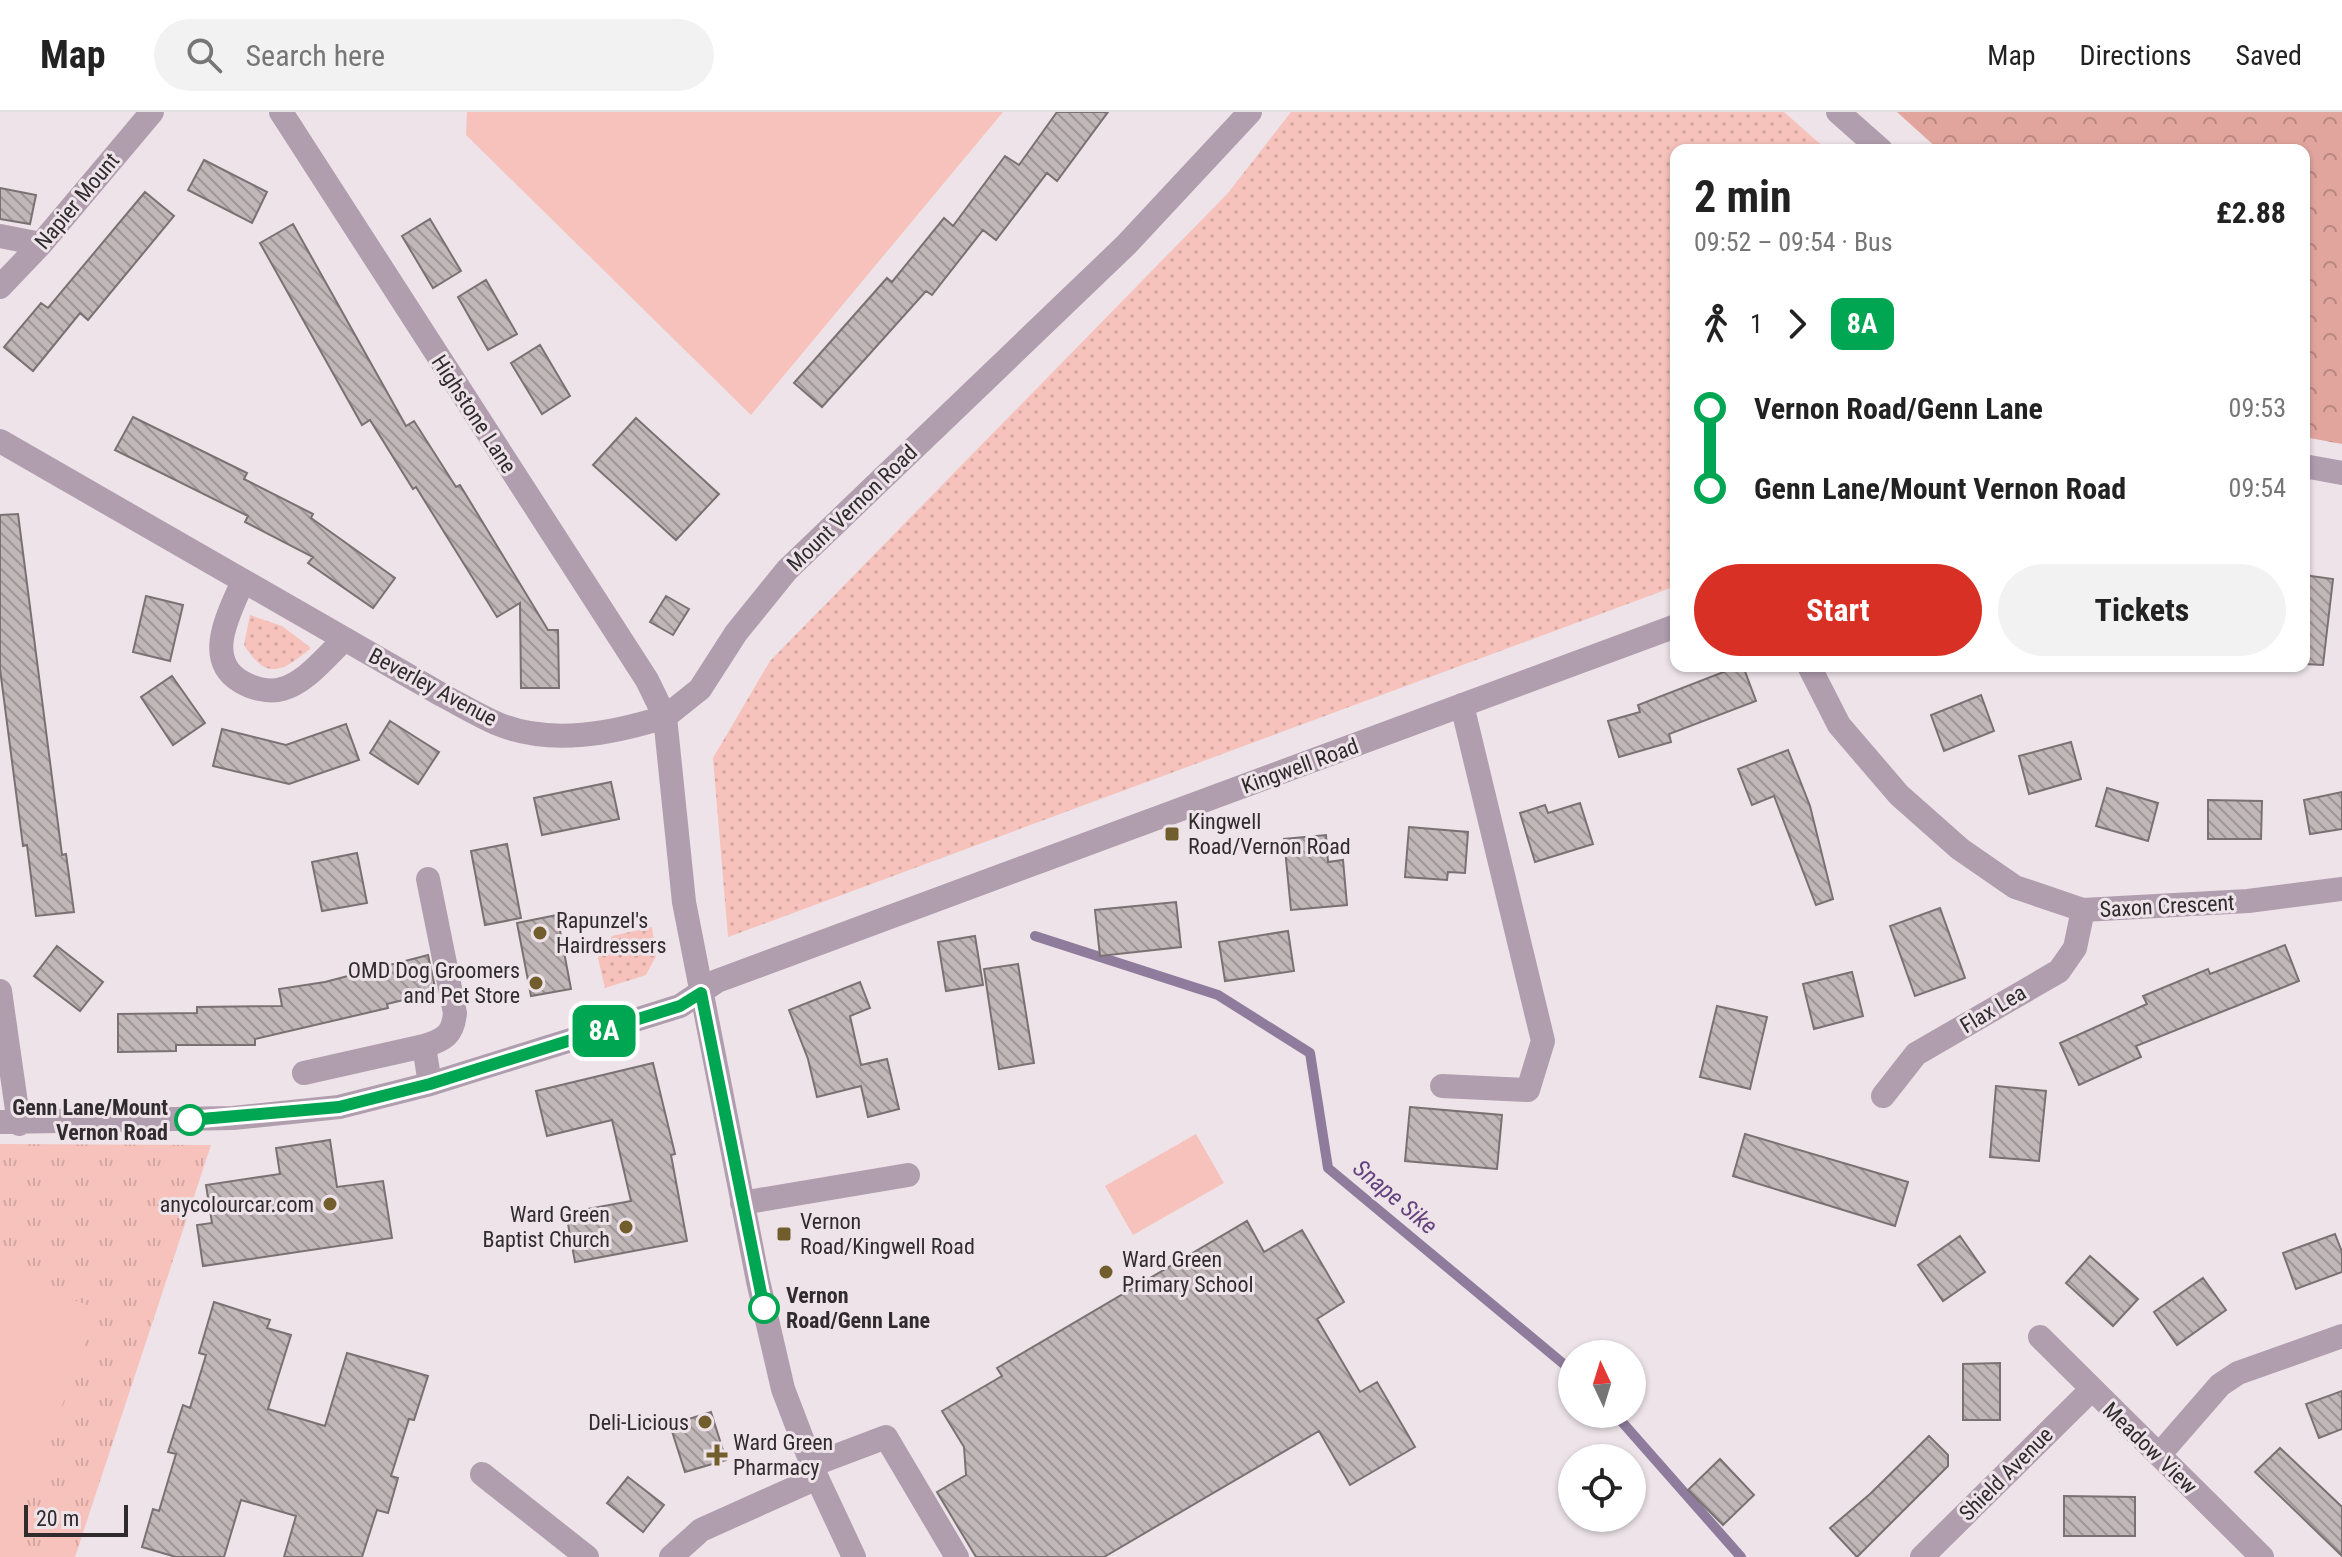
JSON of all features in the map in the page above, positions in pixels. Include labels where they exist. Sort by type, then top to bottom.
[{"type":"street","name":"Napier Mount","points":[[0,287],[41,244],[152,112]]},
{"type":"street","name":"Highstone Lane","points":[[281,112],[647,680],[665,717]]},
{"type":"street","name":"Mount Vernon Road","points":[[665,717],[700,689],[736,633],[787,570],[1126,245],[1250,112]]},
{"type":"street","points":[[1838,112],[1874,144]]},
{"type":"street","points":[[0,236],[41,244]]},
{"type":"street","name":"Beverley Avenue","points":[[0,441],[501,725],[554,735],[619,732],[665,717]]},
{"type":"street","points":[[2310,467],[2342,473]]},
{"type":"street","name":"Beverley Avenue","points":[[243,581],[222,632],[221,657],[230,675],[252,688],[281,690],[305,676],[345,639]]},
{"type":"street","name":"Kingwell Road","points":[[10,1123],[248,1117],[339,1107],[430,1084],[680,1006],[732,976],[1670,628]]},
{"type":"street","name":"Saxon Crescent","points":[[1812,672],[1839,725],[1899,795],[1960,849],[2015,887],[2083,910],[2248,901],[2342,889]]},
{"type":"street","points":[[1442,1086],[1528,1090],[1543,1041],[1462,705]]},
{"type":"street","points":[[665,717],[684,902],[742,1203],[783,1389],[814,1471],[854,1557]]},
{"type":"street","points":[[304,1073],[444,1040],[453,1028],[455,1013],[428,879]]},
{"type":"street","name":"Flax Lea","points":[[1883,1096],[1916,1054],[2059,971],[2075,948],[2083,910]]},
{"type":"street","points":[[0,991],[10,1123]]},
{"type":"street","points":[[424,1046],[430,1084]]},
{"type":"street","points":[[742,1203],[908,1175]]},
{"type":"street","points":[[2159,1455],[2220,1385],[2238,1373],[2342,1336]]},
{"type":"street","name":"Meadow View","points":[[2040,1337],[2262,1557]]},
{"type":"street","name":"Shield Avenue","points":[[1922,1557],[2091,1390]]},
{"type":"street","points":[[671,1557],[701,1530],[886,1437],[957,1557]]},
{"type":"street","points":[[482,1474],[587,1557]]},
{"type":"green space","points":[[467,112],[1003,112],[751,415],[466,135]]},
{"type":"green space","points":[[1291,112],[1784,112],[1820,144],[1670,144],[1670,588],[728,937],[713,758],[770,661],[1228,193]]},
{"type":"green space","points":[[1897,112],[2342,112],[2342,444],[2310,438],[2310,144],[1932,144]]},
{"type":"green space","points":[[250,615],[282,626],[311,648],[283,667],[275,669],[260,664],[244,645]]},
{"type":"green space","points":[[652,927],[656,956],[646,975],[605,988],[598,958],[612,936]]},
{"type":"green space","points":[[1196,1134],[1224,1183],[1133,1235],[1105,1186]]},
{"type":"green space","points":[[0,1144],[211,1145],[75,1557],[0,1557]]},
{"type":"green space","points":[[0,1273],[98,1309],[6,1557],[0,1557]]},
{"type":"building","points":[[1057,112],[1108,112],[1057,181],[1047,173],[996,240],[983,230],[932,295],[926,291],[822,407],[794,383],[887,278],[892,282],[944,218],[953,226],[1005,156],[1019,165]]},
{"type":"building","points":[[204,160],[267,192],[252,223],[188,190]]},
{"type":"building","points":[[0,188],[36,195],[30,224],[0,219]]},
{"type":"building","points":[[145,192],[174,216],[88,320],[80,313],[33,371],[4,347],[41,303],[48,308]]},
{"type":"building","points":[[430,219],[461,271],[433,288],[402,236]]},
{"type":"building","points":[[293,224],[406,426],[414,421],[456,487],[460,485],[548,630],[558,630],[559,688],[521,688],[520,603],[497,617],[370,420],[362,425],[260,243]]},
{"type":"building","points":[[486,280],[517,334],[488,350],[458,297]]},
{"type":"building","points":[[540,345],[570,396],[542,414],[511,363]]},
{"type":"building","points":[[133,417],[247,473],[244,479],[313,514],[311,518],[395,578],[373,608],[308,563],[313,557],[245,522],[248,516],[115,450]]},
{"type":"building","points":[[636,418],[719,494],[676,540],[593,465]]},
{"type":"building","points":[[18,514],[62,855],[66,854],[74,912],[36,916],[27,845],[23,846],[0,669],[0,515]]},
{"type":"building","points":[[2310,576],[2333,579],[2323,665],[2310,664]]},
{"type":"building","points":[[146,596],[183,605],[170,661],[133,652]]},
{"type":"building","points":[[666,596],[689,609],[673,635],[650,622]]},
{"type":"building","points":[[1723,672],[1745,672],[1756,701],[1669,734],[1671,742],[1619,757],[1608,721],[1640,712],[1638,705]]},
{"type":"building","points":[[172,676],[205,723],[173,745],[141,697]]},
{"type":"building","points":[[1981,695],[1994,731],[1944,751],[1931,715]]},
{"type":"building","points":[[390,721],[439,752],[418,784],[370,753]]},
{"type":"building","points":[[346,724],[359,760],[289,784],[213,766],[222,729],[286,745]]},
{"type":"building","points":[[2071,742],[2081,779],[2029,794],[2019,756]]},
{"type":"building","points":[[1788,750],[1810,806],[1833,899],[1816,905],[1774,796],[1752,805],[1738,769]]},
{"type":"building","points":[[611,782],[619,819],[542,835],[534,798]]},
{"type":"building","points":[[2107,788],[2158,803],[2148,841],[2096,826]]},
{"type":"building","points":[[2342,792],[2342,829],[2310,834],[2304,800]]},
{"type":"building","points":[[2208,800],[2262,801],[2261,839],[2208,839]]},
{"type":"building","points":[[1580,803],[1593,844],[1535,862],[1520,813],[1545,805],[1548,813]]},
{"type":"building","points":[[1409,827],[1468,832],[1465,873],[1448,872],[1447,880],[1405,877]]},
{"type":"building","points":[[1326,835],[1328,862],[1343,860],[1347,905],[1291,910],[1284,839]]},
{"type":"building","points":[[507,844],[521,918],[485,925],[471,851]]},
{"type":"building","points":[[357,853],[367,903],[322,911],[312,862]]},
{"type":"building","points":[[1176,902],[1181,947],[1100,956],[1095,910]]},
{"type":"building","points":[[1940,908],[1965,978],[1915,996],[1890,926]]},
{"type":"building","points":[[557,915],[571,989],[531,996],[517,923]]},
{"type":"building","points":[[1288,931],[1294,971],[1225,981],[1219,942]]},
{"type":"building","points":[[975,936],[983,985],[946,991],[938,942]]},
{"type":"building","points":[[2285,945],[2299,981],[2136,1046],[2141,1057],[2079,1085],[2060,1043],[2147,1004],[2143,996],[2208,969],[2210,974]]},
{"type":"building","points":[[57,946],[103,982],[80,1011],[34,976]]},
{"type":"building","points":[[428,955],[436,992],[387,1004],[388,1008],[255,1039],[255,1045],[176,1045],[176,1051],[118,1052],[118,1014],[197,1013],[197,1007],[282,1006],[279,989],[325,982]]},
{"type":"building","points":[[1018,964],[1034,1063],[999,1069],[984,969]]},
{"type":"building","points":[[1852,972],[1863,1016],[1814,1029],[1803,984]]},
{"type":"building","points":[[860,982],[870,1008],[850,1016],[861,1065],[887,1059],[899,1109],[868,1117],[861,1086],[817,1097],[808,1059],[789,1010]]},
{"type":"building","points":[[1717,1006],[1767,1017],[1750,1089],[1700,1077]]},
{"type":"building","points":[[653,1063],[675,1154],[671,1155],[687,1241],[575,1262],[566,1213],[631,1201],[612,1120],[547,1136],[536,1091]]},
{"type":"building","points":[[1996,1086],[2046,1091],[2039,1161],[1990,1157]]},
{"type":"building","points":[[1410,1107],[1502,1115],[1497,1169],[1405,1161]]},
{"type":"building","points":[[1745,1134],[1908,1182],[1895,1226],[1733,1176]]},
{"type":"building","name":"anycolourcar.com","points":[[330,1140],[337,1187],[383,1181],[392,1238],[203,1266],[197,1225],[212,1223],[206,1185],[280,1174],[276,1148]]},
{"type":"building","points":[[1247,1221],[1264,1252],[1302,1230],[1344,1302],[1317,1319],[1360,1392],[1377,1382],[1415,1447],[1350,1485],[1319,1431],[1104,1557],[976,1557],[937,1492],[966,1475],[964,1447],[942,1411],[1002,1376],[997,1368]]},
{"type":"building","points":[[2335,1234],[2342,1252],[2342,1272],[2296,1289],[2283,1253]]},
{"type":"building","points":[[1960,1236],[1985,1272],[1943,1301],[1918,1265]]},
{"type":"building","points":[[2090,1256],[2138,1299],[2113,1326],[2066,1283]]},
{"type":"building","points":[[2203,1278],[2226,1310],[2177,1345],[2154,1312]]},
{"type":"building","points":[[214,1302],[270,1320],[267,1328],[291,1335],[268,1409],[325,1426],[347,1353],[428,1376],[414,1420],[409,1419],[391,1476],[398,1478],[388,1513],[377,1510],[362,1557],[284,1557],[296,1516],[241,1500],[224,1557],[176,1557],[142,1547],[153,1509],[159,1511],[176,1454],[168,1452],[183,1405],[190,1408],[206,1355],[199,1353]]},
{"type":"building","points":[[2000,1363],[2000,1420],[1963,1420],[1963,1364]]},
{"type":"building","points":[[2342,1391],[2342,1429],[2319,1438],[2306,1404]]},
{"type":"building","points":[[711,1412],[726,1460],[685,1472],[670,1425]]},
{"type":"building","points":[[1929,1436],[1948,1455],[1948,1466],[1857,1557],[1830,1528]]},
{"type":"building","points":[[2280,1448],[2342,1507],[2342,1556],[2255,1472]]},
{"type":"building","points":[[1720,1459],[1754,1495],[1723,1525],[1688,1490]]},
{"type":"building","points":[[628,1477],[664,1505],[643,1532],[607,1503]]},
{"type":"building","points":[[2064,1496],[2135,1497],[2135,1536],[2064,1536]]},
{"type":"waterway","name":"Snape Sike","points":[[1035,936],[1218,995],[1310,1053],[1328,1168],[1558,1359]]},
{"type":"waterway","name":"Snape Sike","points":[[1627,1428],[1741,1557]]},
{"type":"bus line","name":"8A","points":[[190,1120],[339,1107],[532,1054],[680,1006],[701,993],[764,1308]]},
{"type":"place","name":"Kingwell Road/Vernon Road","points":[[1172,834]]},
{"type":"place","name":"Rapunzel's Hairdressers","points":[[540,933]]},
{"type":"place","name":"OMD Dog Groomers and Pet Store","points":[[536,983]]},
{"type":"place","name":"Genn Lane/Mount Vernon Road","points":[[190,1120]]},
{"type":"place","name":"anycolourcar.com","points":[[330,1204]]},
{"type":"place","name":"Ward Green Baptist Church","points":[[626,1227]]},
{"type":"place","name":"Vernon Road/Kingwell Road","points":[[784,1234]]},
{"type":"place","name":"Ward Green Primary School","points":[[1106,1272]]},
{"type":"place","name":"Vernon Road/Genn Lane","points":[[764,1308]]},
{"type":"place","name":"Deli-Licious","points":[[705,1422]]},
{"type":"place","name":"Ward Green Pharmacy","points":[[717,1455]]}]
